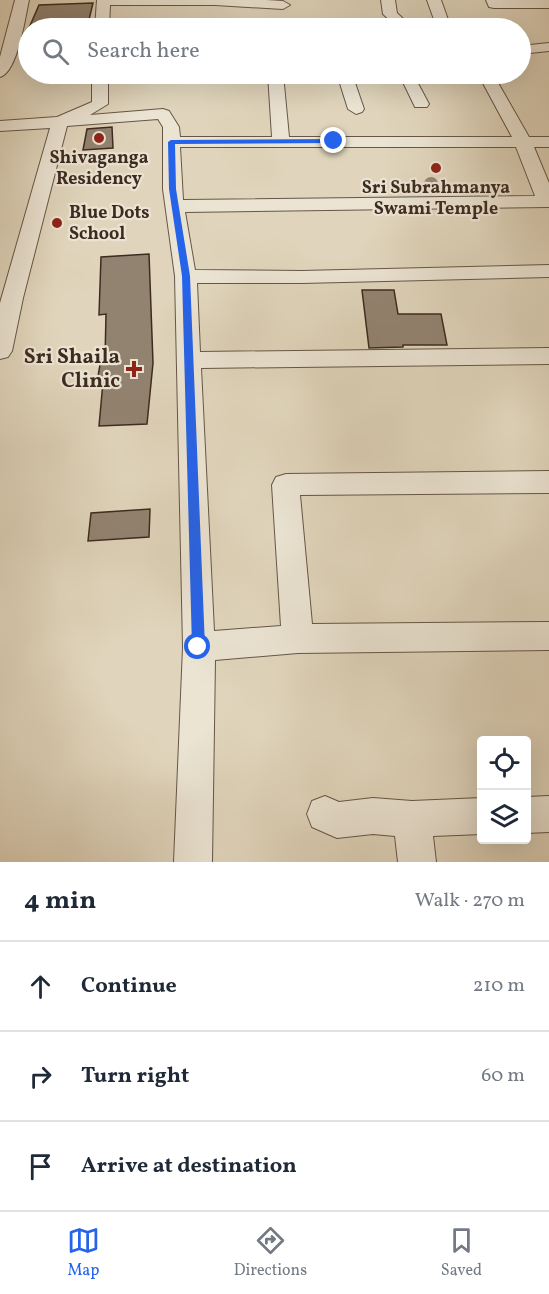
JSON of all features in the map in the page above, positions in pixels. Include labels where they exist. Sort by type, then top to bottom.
[{"type":"street","points":[[0,72],[11,49],[22,0]]},
{"type":"street","points":[[387,0],[390,14],[395,18]]},
{"type":"street","points":[[434,0],[440,18]]},
{"type":"street","points":[[493,0],[495,4],[549,4]]},
{"type":"street","points":[[103,18],[104,1],[284,3],[283,18]]},
{"type":"street","points":[[531,51],[546,52]]},
{"type":"street","points":[[60,122],[100,104],[100,84]]},
{"type":"street","points":[[276,84],[281,142]]},
{"type":"street","points":[[347,84],[356,109]]},
{"type":"street","points":[[411,84],[421,104]]},
{"type":"street","points":[[175,206],[548,201],[523,142],[491,84]]},
{"type":"street","points":[[0,126],[163,114],[171,127],[175,206],[186,276],[198,647],[193,862]]},
{"type":"street","points":[[0,351],[12,298],[60,122]]},
{"type":"street","points":[[171,142],[549,142]]},
{"type":"street","points":[[186,276],[302,277],[549,271]]},
{"type":"street","points":[[188,360],[549,356]]},
{"type":"street","points":[[298,639],[286,485],[549,482]]},
{"type":"street","points":[[198,647],[298,639],[549,636]]},
{"type":"street","points":[[325,814],[337,820],[373,816],[412,819],[477,816]]},
{"type":"street","points":[[531,815],[549,814]]},
{"type":"street","points":[[412,819],[417,862]]},
{"type":"building","points":[[93,3],[89,18],[33,18],[39,5]]},
{"type":"building","name":"Shivaganga Residency","points":[[112,127],[113,148],[83,150],[87,129]]},
{"type":"building","points":[[149,254],[153,363],[147,424],[99,426],[103,382],[97,382],[101,359],[105,359],[106,314],[99,315],[101,257]]},
{"type":"building","points":[[362,290],[394,290],[398,314],[441,314],[447,345],[369,348]]},
{"type":"building","points":[[150,509],[149,537],[88,541],[91,513]]},
{"type":"place","name":"Shivaganga Residency","points":[[99,138]]},
{"type":"place","name":"Sri Subrahmanya Swami Temple","points":[[436,168]]},
{"type":"place","name":"Blue Dots School","points":[[57,223]]},
{"type":"place","name":"Sri Shaila Clinic","points":[[134,369]]},
{"type":"route","points":[[198,647],[186,276],[172,189],[171,142],[334,141]]}]
